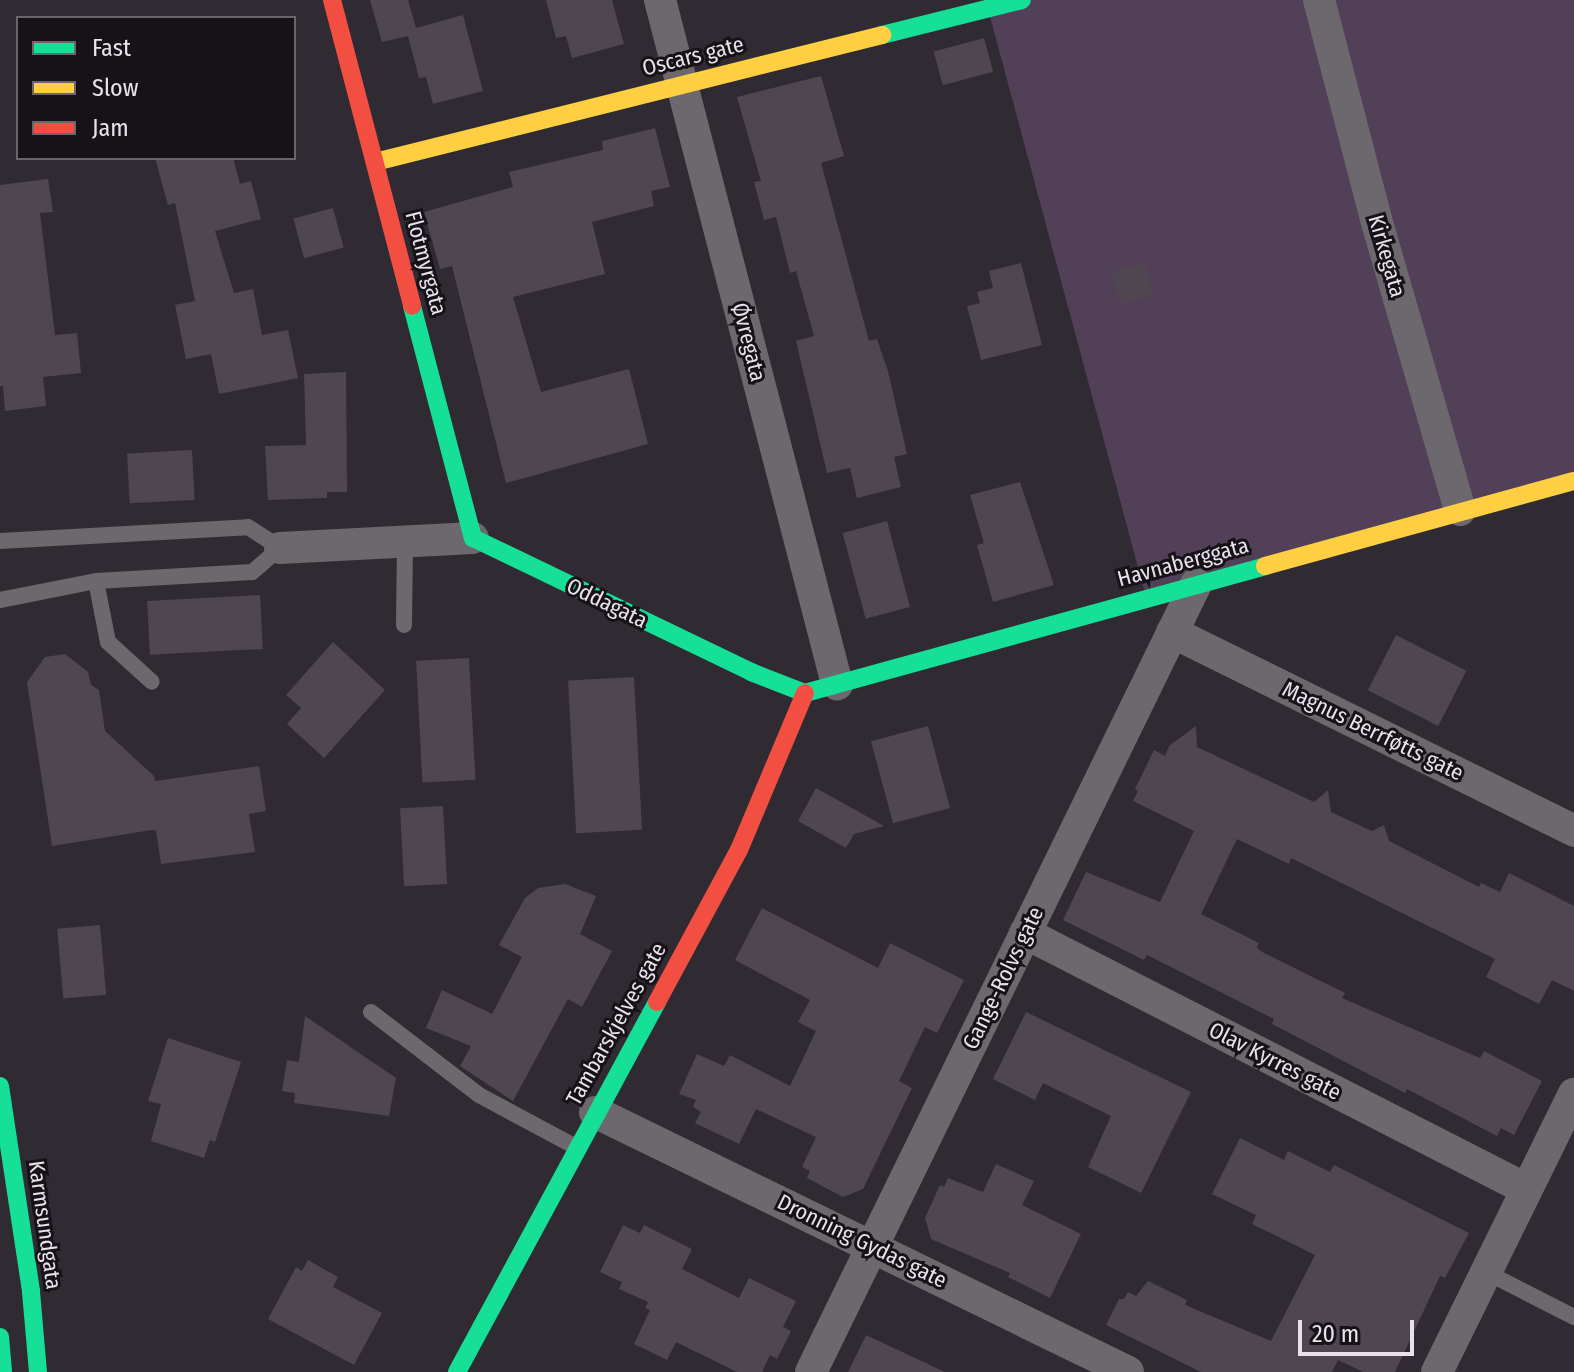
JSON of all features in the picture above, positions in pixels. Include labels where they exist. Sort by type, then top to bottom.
[{"type":"street","name":"Flotmyrgata","points":[[332,0],[473,538]]},
{"type":"street","name":"Øvregata","points":[[660,0],[837,684]]},
{"type":"street","name":"Oscars gate","points":[[375,162],[987,4],[1022,0]]},
{"type":"street","name":"Kirkegata","points":[[1319,0],[1376,219],[1460,510]]},
{"type":"street","name":"Havnaberggata","points":[[805,693],[1574,481]]},
{"type":"street","name":"Oddagata","points":[[280,548],[473,538],[751,672],[805,693]]},
{"type":"street","name":"Gange-Rolvs gate","points":[[811,1372],[1196,584]]},
{"type":"street","name":"Magnus Berrføtts gate","points":[[1172,632],[1574,831]]},
{"type":"street","name":"Tambarskjelves gate","points":[[457,1372],[739,850],[805,693]]},
{"type":"street","name":"Olav Kyrres gate","points":[[1025,933],[1526,1189]]},
{"type":"street","name":"Karmsundgata","points":[[0,1086],[31,1292],[38,1372]]},
{"type":"street","points":[[1437,1372],[1574,1094]]},
{"type":"street","name":"Dronning Gydas gate","points":[[595,1112],[1128,1372]]},
{"type":"street","points":[[0,1337],[3,1372]]},
{"type":"lane","points":[[0,541],[248,527],[280,548],[252,572],[96,581],[0,600]]},
{"type":"lane","points":[[404,625],[405,541]]},
{"type":"lane","points":[[96,581],[108,642],[152,682]]},
{"type":"lane","points":[[371,1012],[479,1095],[576,1147]]},
{"type":"lane","points":[[1486,1272],[1574,1317]]},
{"type":"shaded area","points":[[1023,0],[1574,0],[1574,481],[1146,597],[988,9]]},
{"type":"building","points":[[370,0],[408,0],[416,28],[463,15],[483,91],[433,104],[426,77],[419,78],[408,36],[382,42]]},
{"type":"building","points":[[546,0],[612,0],[624,44],[572,58],[566,36],[556,38]]},
{"type":"building","points":[[984,38],[993,72],[943,85],[934,51]]},
{"type":"building","points":[[821,76],[844,156],[821,163],[869,341],[877,339],[888,371],[907,454],[894,457],[901,487],[857,498],[850,468],[827,473],[796,341],[814,336],[796,271],[790,273],[776,217],[764,220],[754,182],[761,181],[737,97]]},
{"type":"building","points":[[655,128],[670,187],[651,191],[654,206],[592,222],[605,274],[513,297],[541,392],[629,369],[648,444],[506,483],[452,266],[440,269],[424,212],[513,187],[509,172],[603,150],[602,141]]},
{"type":"building","points":[[156,160],[234,160],[240,184],[251,181],[261,219],[215,231],[234,293],[253,289],[262,335],[288,330],[298,378],[219,394],[211,354],[186,359],[175,305],[195,301],[175,203],[168,205]]},
{"type":"building","points":[[48,179],[53,212],[40,213],[55,335],[77,333],[81,373],[43,377],[46,406],[5,411],[3,386],[0,386],[0,185]]},
{"type":"building","points":[[333,208],[344,248],[304,258],[293,219]]},
{"type":"building","points":[[1021,263],[1042,345],[981,360],[967,306],[980,303],[977,292],[993,288],[989,271]]},
{"type":"building","points":[[1146,263],[1153,296],[1119,304],[1112,270]]},
{"type":"building","points":[[346,372],[347,492],[327,492],[327,498],[268,500],[265,446],[306,445],[304,374]]},
{"type":"building","points":[[192,450],[195,500],[130,503],[127,453]]},
{"type":"building","points":[[1020,482],[1054,585],[993,602],[977,545],[984,543],[970,495]]},
{"type":"building","points":[[887,521],[910,607],[866,619],[843,533]]},
{"type":"building","points":[[260,595],[263,649],[150,655],[147,601]]},
{"type":"building","points":[[1396,635],[1466,671],[1438,726],[1368,690]]},
{"type":"building","points":[[333,642],[385,690],[324,758],[287,724],[301,708],[286,695]]},
{"type":"building","points":[[65,654],[88,672],[91,685],[99,690],[105,731],[154,776],[155,781],[259,766],[266,811],[249,814],[255,852],[161,864],[156,831],[152,830],[52,846],[27,682],[45,657]]},
{"type":"building","points":[[469,658],[475,780],[422,783],[416,661]]},
{"type":"building","points":[[634,677],[642,830],[576,833],[568,680]]},
{"type":"building","points":[[928,726],[950,808],[893,823],[871,741]]},
{"type":"building","points":[[1196,726],[1197,747],[1314,802],[1328,790],[1331,812],[1372,831],[1384,825],[1389,841],[1479,887],[1481,883],[1500,892],[1509,873],[1574,906],[1574,991],[1552,980],[1539,1004],[1486,977],[1495,959],[1291,858],[1289,864],[1237,839],[1201,914],[1259,943],[1257,948],[1264,953],[1345,993],[1342,998],[1480,1058],[1484,1051],[1542,1081],[1514,1135],[1501,1128],[1497,1136],[1407,1089],[1405,1093],[1272,1024],[1274,1019],[1147,955],[1144,960],[1063,920],[1086,872],[1160,902],[1194,831],[1133,801],[1138,791],[1135,789],[1154,750],[1165,756],[1169,746]]},
{"type":"building","points":[[816,788],[884,826],[854,834],[846,848],[798,821]]},
{"type":"building","points":[[443,806],[447,884],[404,886],[400,808]]},
{"type":"building","points":[[565,884],[596,896],[580,934],[612,951],[582,1007],[568,999],[513,1101],[460,1066],[471,1046],[426,1028],[442,990],[492,1014],[522,957],[499,945],[525,898],[538,888]]},
{"type":"building","points":[[762,908],[878,968],[890,943],[964,980],[937,1033],[925,1027],[899,1081],[912,1088],[863,1189],[843,1197],[807,1178],[810,1171],[802,1167],[816,1137],[756,1109],[739,1144],[695,1123],[701,1112],[693,1107],[696,1100],[679,1094],[697,1054],[724,1066],[730,1055],[790,1086],[816,1031],[798,1022],[810,1000],[735,960]]},
{"type":"building","points":[[100,925],[106,995],[63,998],[57,929]]},
{"type":"building","points":[[1026,1012],[1191,1092],[1141,1193],[1088,1167],[1111,1116],[1043,1083],[1035,1100],[993,1079]]},
{"type":"building","points":[[305,1016],[396,1078],[389,1116],[294,1103],[295,1093],[282,1091],[287,1060],[299,1062]]},
{"type":"building","points":[[168,1038],[241,1062],[215,1142],[210,1140],[204,1158],[151,1141],[161,1104],[148,1101]]},
{"type":"building","points":[[1240,1138],[1284,1160],[1288,1151],[1330,1172],[1334,1165],[1469,1233],[1445,1278],[1440,1276],[1395,1372],[1363,1372],[1338,1360],[1332,1372],[1201,1372],[1106,1325],[1119,1299],[1124,1299],[1128,1292],[1136,1296],[1148,1281],[1187,1300],[1185,1305],[1271,1341],[1315,1255],[1252,1224],[1256,1215],[1212,1194]]},
{"type":"building","points":[[996,1164],[1034,1181],[1022,1205],[1081,1234],[1050,1298],[1008,1277],[1010,1273],[931,1239],[925,1218],[940,1185],[944,1187],[948,1178],[983,1192]]},
{"type":"building","points":[[623,1225],[640,1233],[644,1225],[692,1249],[682,1269],[739,1298],[749,1278],[796,1301],[783,1327],[791,1331],[777,1359],[770,1355],[762,1372],[737,1372],[676,1342],[667,1360],[634,1344],[650,1310],[645,1308],[648,1302],[619,1289],[622,1282],[600,1272]]},
{"type":"building","points":[[308,1260],[338,1277],[333,1287],[382,1313],[354,1365],[268,1319],[296,1267],[302,1271]]},
{"type":"building","points":[[866,1335],[945,1372],[848,1372]]},
{"type":"traffic: fast","points":[[882,35],[1022,0]]},
{"type":"traffic: fast","points":[[412,306],[473,538],[751,672],[805,693]]},
{"type":"traffic: fast","points":[[805,693],[1265,566]]},
{"type":"traffic: fast","points":[[457,1372],[657,1002]]},
{"type":"traffic: fast","points":[[0,1086],[31,1292],[38,1372]]},
{"type":"traffic: fast","points":[[0,1337],[3,1372]]},
{"type":"traffic: slow","points":[[375,162],[882,35]]},
{"type":"traffic: slow","points":[[1265,566],[1574,481]]},
{"type":"traffic: jam","points":[[332,0],[412,306]]},
{"type":"traffic: jam","points":[[657,1002],[739,850],[805,693]]}]
